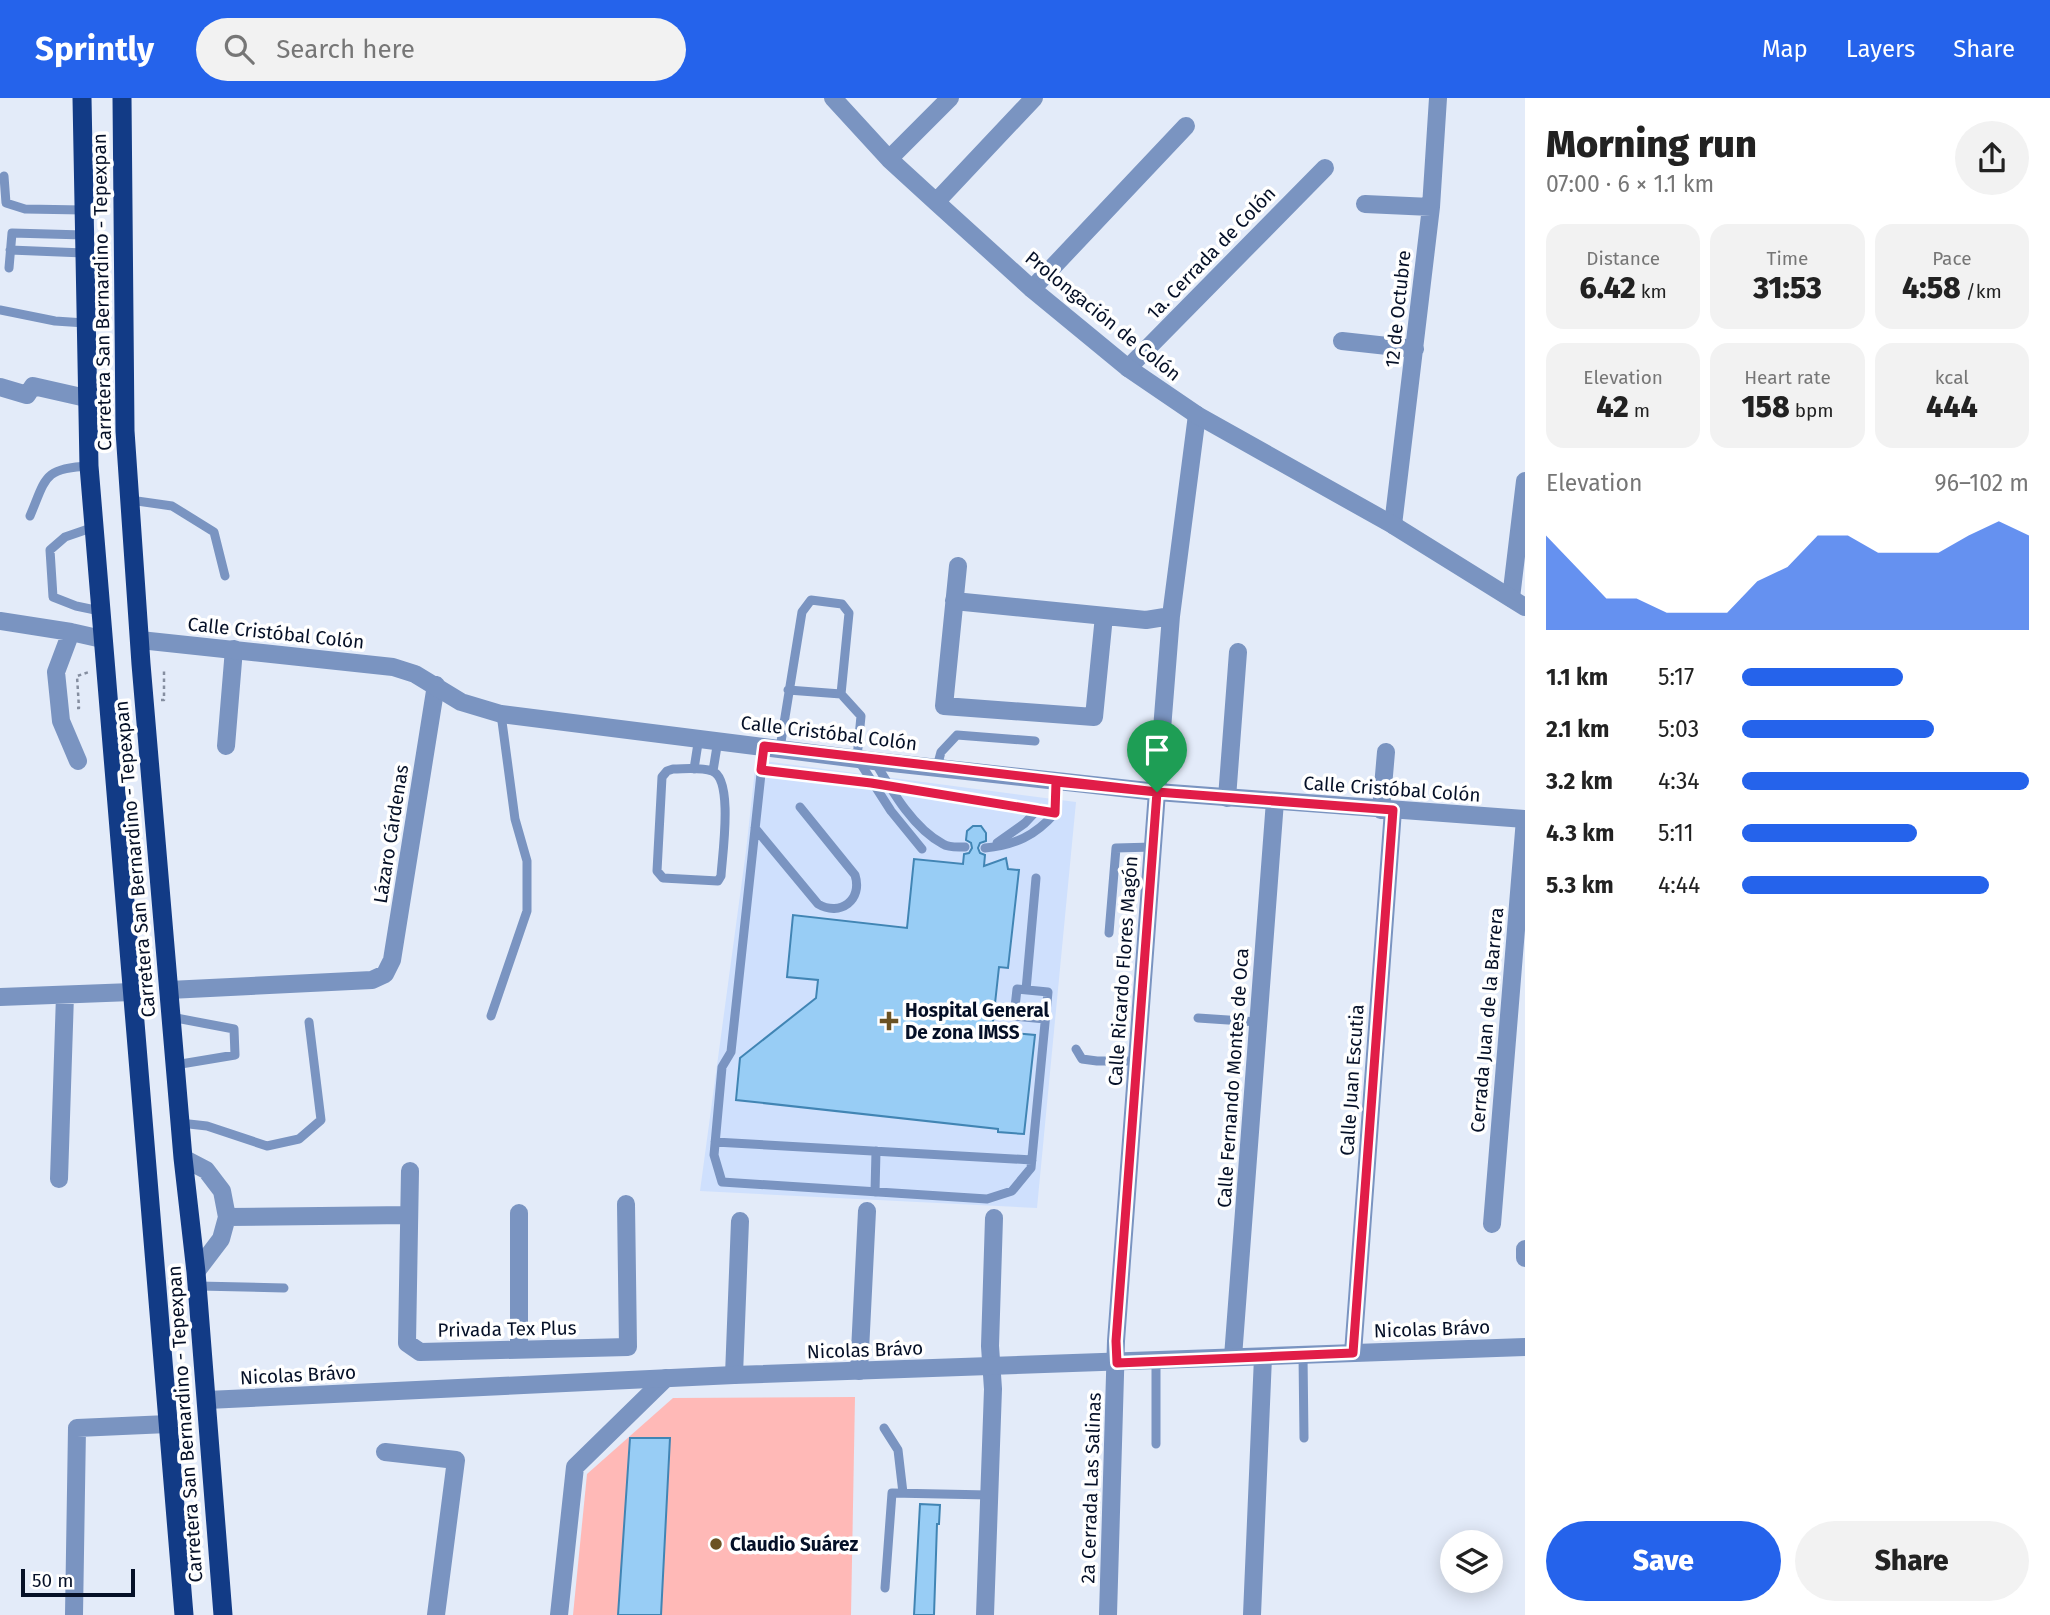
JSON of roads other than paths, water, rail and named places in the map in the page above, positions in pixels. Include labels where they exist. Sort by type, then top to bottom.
[{"type":"highway","name":"Carretera San Bernardino - Tepexpan","points":[[82,98],[89,466],[184,1615]]},
{"type":"highway","name":"Carretera San Bernardino - Tepexpan","points":[[122,98],[125,431],[171,1017],[197,1279],[223,1615]]},
{"type":"street","name":"Prolongación de Colón","points":[[833,98],[889,159],[1032,289],[1128,368],[1197,415],[1393,525],[1518,602]]},
{"type":"street","points":[[889,159],[950,98]]},
{"type":"street","points":[[936,202],[1034,98]]},
{"type":"street","name":"12 de Octubre","points":[[1393,525],[1431,207],[1438,98]]},
{"type":"street","points":[[1032,289],[1186,126]]},
{"type":"street","name":"1a. Cerrada de Colón","points":[[1128,368],[1325,168]]},
{"type":"street","points":[[1364,204],[1431,207]]},
{"type":"street","points":[[1342,341],[1415,349]]},
{"type":"street","points":[[0,387],[27,395],[33,386],[86,398]]},
{"type":"street","name":"Calle Ricardo Flores Magón","points":[[1117,1363],[1116,1341],[1171,616],[1197,415]]},
{"type":"street","points":[[1518,602],[1525,481]]},
{"type":"street","points":[[958,566],[944,706],[1094,717],[1104,616]]},
{"type":"street","points":[[954,601],[1146,620],[1171,616]]},
{"type":"street","points":[[0,621],[102,639]]},
{"type":"street","points":[[71,632],[56,672],[61,721],[78,761]]},
{"type":"street","name":"Calle Cristóbal Colón","points":[[140,640],[393,667],[415,674],[461,702],[501,715],[1056,782],[1227,798],[1525,819]]},
{"type":"street","points":[[226,746],[234,649]]},
{"type":"street","points":[[1227,798],[1238,652]]},
{"type":"street","name":"Lázaro Cárdenas","points":[[169,990],[372,980],[385,974],[392,960],[436,685]]},
{"type":"street","name":"Calle Juan Escutia","points":[[1353,1353],[1387,810],[1386,752]]},
{"type":"street","name":"Calle Fernando Montes de Oca","points":[[1233,1357],[1275,801]]},
{"type":"street","name":"Cerrada Juan de la Barrera","points":[[1492,1224],[1516,1023],[1525,819]]},
{"type":"street","points":[[0,997],[132,992]]},
{"type":"street","points":[[59,1179],[65,995]]},
{"type":"street","points":[[183,1158],[206,1170],[222,1191],[227,1217],[221,1239],[197,1279]]},
{"type":"street","points":[[227,1217],[409,1214],[410,1171]]},
{"type":"street","name":"Privada Tex Plus","points":[[409,1214],[407,1343],[420,1352],[628,1347],[626,1204]]},
{"type":"street","points":[[859,1371],[867,1210]]},
{"type":"street","points":[[519,1213],[519,1348]]},
{"type":"street","points":[[985,1615],[993,1390],[991,1367],[994,1218]]},
{"type":"street","points":[[734,1375],[740,1221]]},
{"type":"street","points":[[1525,1249],[1525,1258]]},
{"type":"street","name":"Nicolas Brávo","points":[[207,1400],[734,1375],[1525,1347]]},
{"type":"street","points":[[1252,1615],[1263,1357]]},
{"type":"street","name":"2a Cerrada Las Salinas","points":[[1108,1615],[1117,1363]]},
{"type":"street","points":[[558,1615],[575,1466],[666,1378]]},
{"type":"street","points":[[74,1615],[78,1428],[168,1424]]},
{"type":"street","points":[[385,1452],[456,1460],[436,1615]]},
{"type":"lane","points":[[4,176],[6,203],[24,209],[83,209]]},
{"type":"lane","points":[[9,268],[12,233],[84,244]]},
{"type":"lane","points":[[10,250],[84,244]]},
{"type":"lane","points":[[0,310],[55,321],[85,323]]},
{"type":"lane","points":[[30,516],[45,480],[61,467],[89,466]]},
{"type":"lane","points":[[130,500],[172,506],[214,532],[225,576]]},
{"type":"lane","points":[[94,527],[65,537],[50,550],[53,597],[76,607],[100,611]]},
{"type":"lane","points":[[841,694],[849,612],[842,604],[811,600],[802,612],[788,690],[772,747],[761,770],[731,1052],[722,1067],[714,1155],[722,1182],[987,1199],[1012,1191],[1031,1168],[1048,992],[1017,989],[1014,1016],[1045,1019]]},
{"type":"lane","points":[[788,690],[841,694],[861,716],[871,783],[922,849]]},
{"type":"lane","points":[[491,1016],[527,911],[527,861],[515,819],[501,715]]},
{"type":"lane","points":[[937,767],[941,752],[957,735],[1035,741]]},
{"type":"lane","points":[[694,769],[699,737]]},
{"type":"lane","points":[[713,771],[718,740]]},
{"type":"lane","points":[[866,759],[920,827],[945,846],[965,847]]},
{"type":"lane","points":[[673,769],[713,771],[719,776],[726,805],[721,876],[718,881],[712,882],[663,878],[657,871],[662,777],[673,769]]},
{"type":"lane","points":[[761,770],[889,785],[1039,808],[1055,813]]},
{"type":"lane","points":[[985,848],[1024,840],[1042,828],[1055,813],[1056,782]]},
{"type":"lane","points":[[755,828],[817,904],[829,909],[842,908],[852,901],[855,895],[855,875],[800,807]]},
{"type":"lane","points":[[997,843],[1025,823],[1039,808]]},
{"type":"lane","points":[[1109,933],[1116,848],[1153,847]]},
{"type":"lane","points":[[1026,990],[1036,878]]},
{"type":"lane","points":[[171,1017],[234,1029],[235,1055],[175,1065]]},
{"type":"lane","points":[[1198,1018],[1258,1022]]},
{"type":"lane","points":[[180,1123],[207,1126],[267,1146],[299,1139],[321,1120],[309,1022]]},
{"type":"lane","points":[[1076,1049],[1082,1059],[1097,1062],[1137,1061]]},
{"type":"lane","points":[[715,1142],[1032,1160]]},
{"type":"lane","points":[[875,1192],[876,1151]]},
{"type":"lane","points":[[197,1279],[284,1288]]},
{"type":"lane","points":[[1303,1355],[1304,1438]]},
{"type":"lane","points":[[1156,1361],[1156,1444]]},
{"type":"lane","points":[[884,1428],[898,1450],[903,1493]]},
{"type":"lane","points":[[885,1588],[892,1493],[989,1495]]},
{"type":"place","name":"Hospital General De zona IMSS","points":[[889,1021]]},
{"type":"place","name":"Claudio Suárez","points":[[716,1544]]}]
